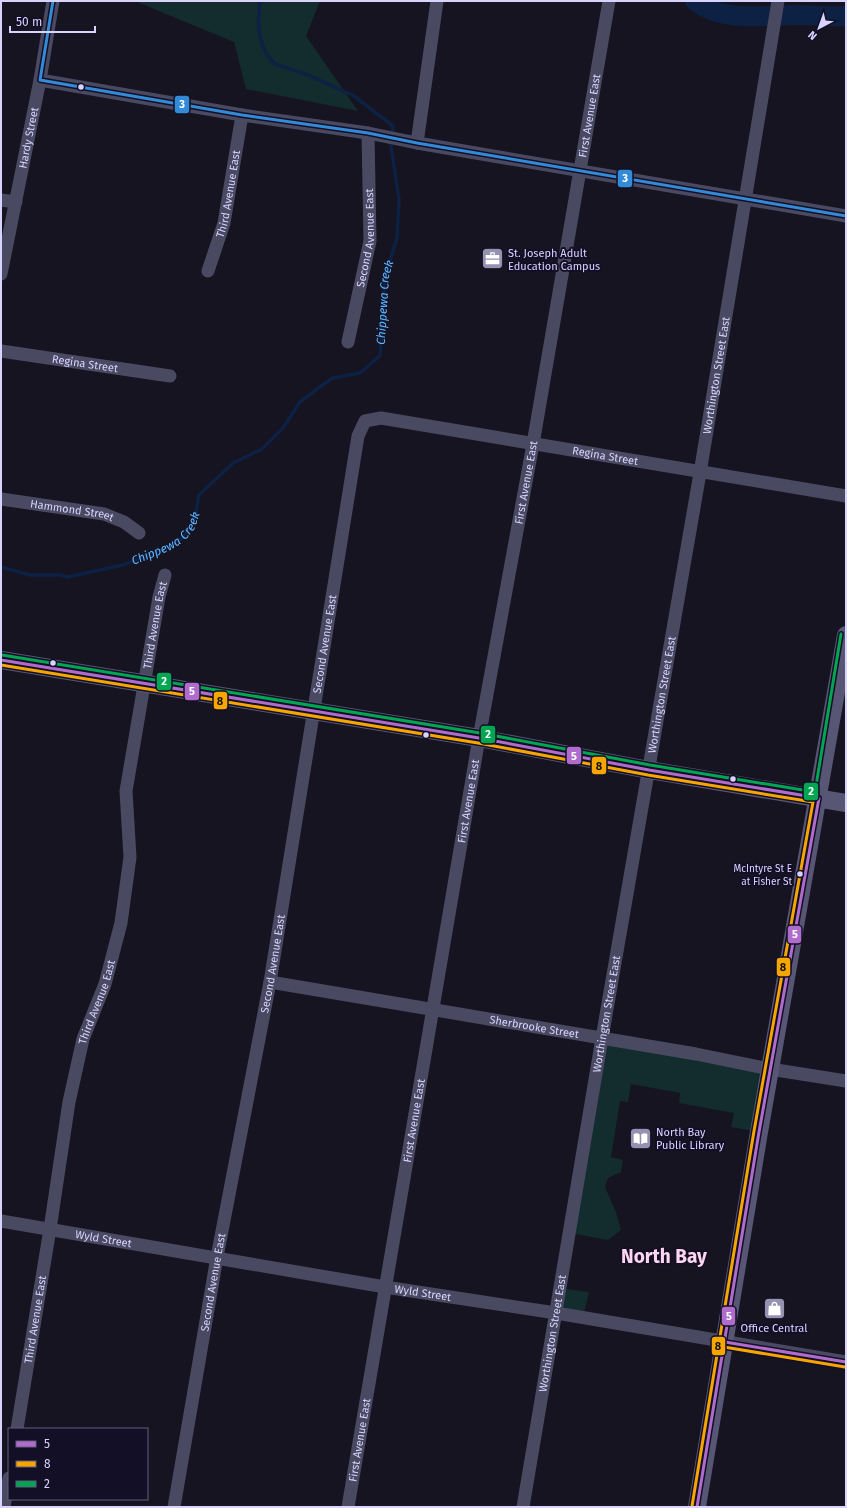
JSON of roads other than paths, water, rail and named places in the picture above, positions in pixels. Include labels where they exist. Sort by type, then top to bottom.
[{"type":"main road","points":[[697,1507],[770,1069],[846,636]]},
{"type":"main road","points":[[1,660],[479,738],[649,770],[846,803]]},
{"type":"street","name":"Hardy Street","points":[[1,274],[40,80],[53,1]]},
{"type":"street","points":[[414,143],[437,1]]},
{"type":"street","name":"First Avenue East","points":[[348,1507],[479,738],[533,444],[609,1]]},
{"type":"street","name":"Worthington Street East","points":[[523,1507],[602,1038],[700,473],[744,199],[778,1]]},
{"type":"street","points":[[40,80],[242,116],[368,133],[414,143],[846,216]]},
{"type":"street","name":"Third Avenue East","points":[[208,271],[224,223],[242,116]]},
{"type":"street","name":"Second Avenue East","points":[[348,342],[370,242],[368,133]]},
{"type":"street","points":[[1,200],[16,202]]},
{"type":"street","name":"Regina Street","points":[[1,351],[170,376]]},
{"type":"street","name":"Regina Street","points":[[365,421],[381,418],[700,473],[846,496]]},
{"type":"street","name":"Second Avenue East","points":[[174,1507],[217,1257],[270,982],[358,436],[365,421]]},
{"type":"street","name":"Hammond Street","points":[[1,499],[104,514],[124,522],[139,534]]},
{"type":"street","name":"Third Avenue East","points":[[17,1428],[69,1102],[83,1039],[105,984],[121,923],[130,857],[126,791],[159,598],[165,575]]},
{"type":"street","name":"Sherbrooke Street","points":[[270,982],[696,1054],[770,1069],[846,1081]]},
{"type":"street","name":"Wyld Street","points":[[1,1221],[386,1287],[556,1313],[846,1362]]},
{"type":"street","points":[[4,1507],[8,1484]]},
{"type":"waterway","name":"Chippewa Creek","points":[[1,567],[30,575],[60,575],[68,577],[123,565],[168,547],[182,538],[191,527],[196,512],[199,495],[233,463],[262,449],[283,428],[300,402],[333,378],[360,373],[380,356],[385,276],[397,238],[399,200],[391,146],[393,126],[354,96],[308,75],[275,64],[269,58],[262,43],[259,26],[260,1]]},
{"type":"waterway","name":"Chippewa Creek","points":[[695,1],[706,8],[731,15],[846,16]]},
{"type":"place","name":"St. Joseph Adult Education Campus","points":[[492,259]]},
{"type":"place","name":"McIntyre St E at Fisher St","points":[[800,874]]},
{"type":"place","name":"North Bay Public Library","points":[[641,1138]]},
{"type":"place","name":"Office Central","points":[[774,1308]]},
{"type":"district","name":"North Bay","points":[[664,1256]]}]
